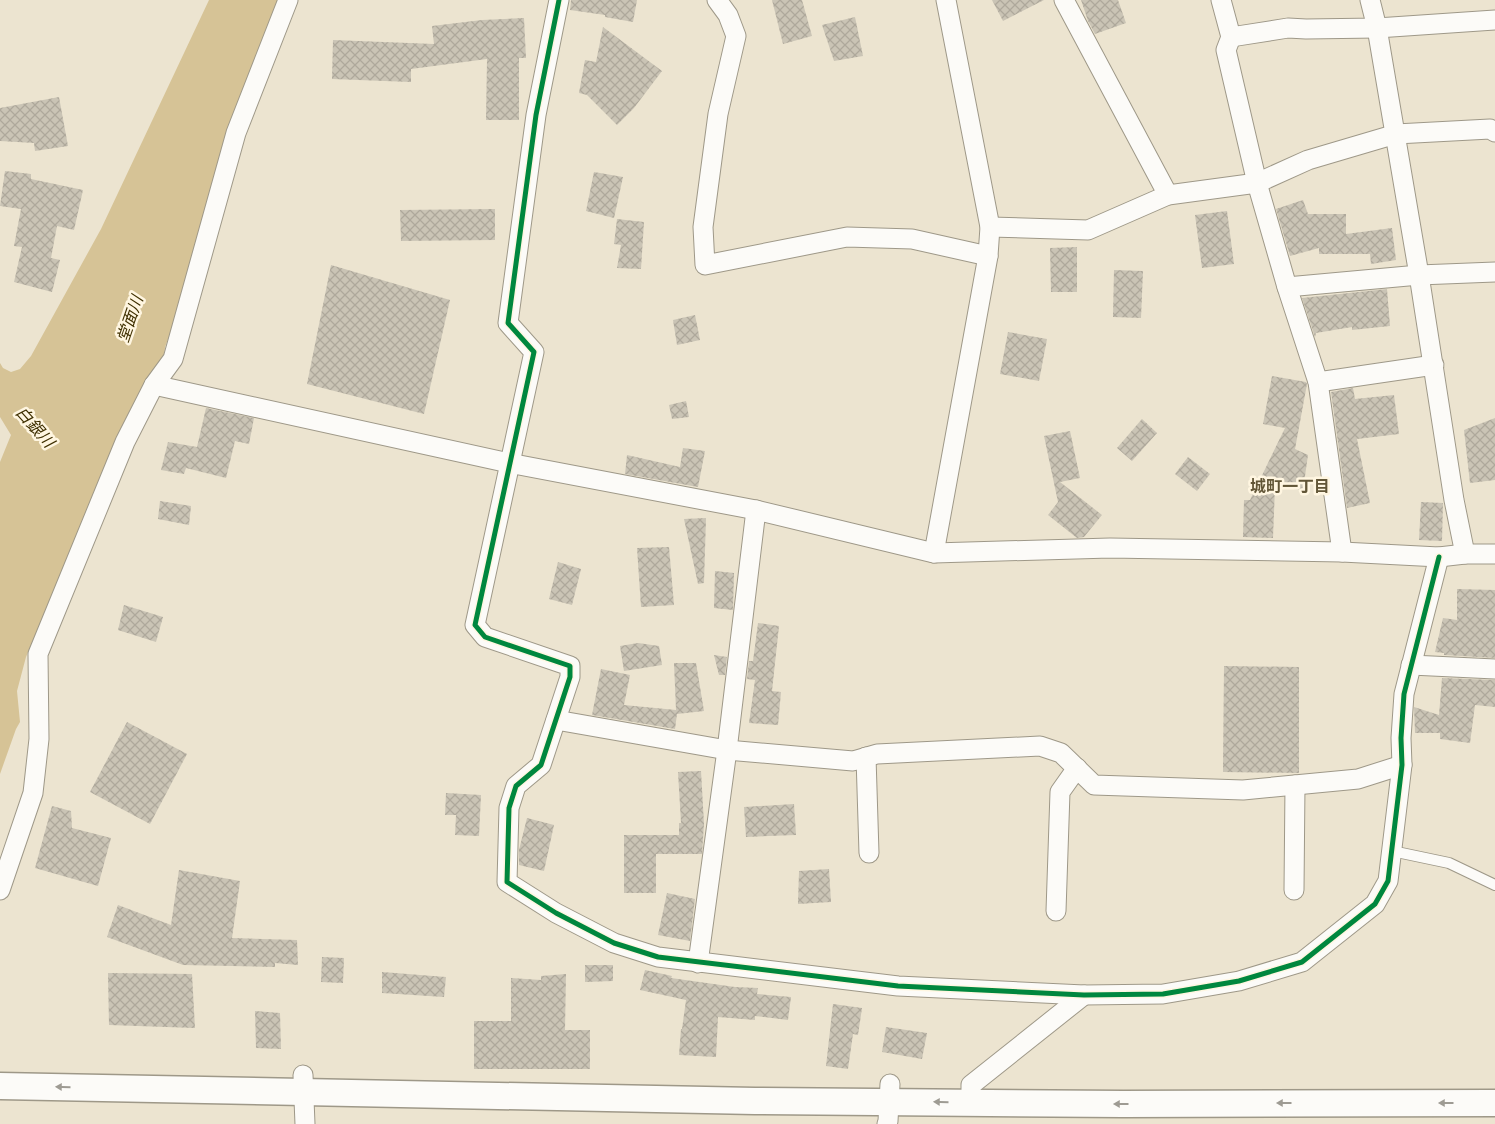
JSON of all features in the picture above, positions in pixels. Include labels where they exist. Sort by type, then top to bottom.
[{"type":"street","points":[[0,890],[33,793],[39,739],[38,654],[125,442],[154,385],[173,359],[236,133],[288,0]]},
{"type":"street","points":[[559,0],[536,116],[508,322],[534,352],[475,625],[484,637],[570,666],[570,677],[541,766],[516,786],[510,808],[507,882],[556,913],[614,943],[658,957],[898,986],[1084,995],[1163,994],[1239,982],[1302,962],[1375,904],[1388,881],[1402,765],[1401,738],[1404,694],[1439,557]]},
{"type":"street","points":[[716,0],[728,15],[736,36],[718,114],[703,227],[705,265],[847,237],[912,239],[988,256]]},
{"type":"street","points":[[934,553],[988,256],[990,227],[946,0]]},
{"type":"street","points":[[1064,0],[1168,195]]},
{"type":"street","points":[[1222,0],[1231,37],[1226,50],[1257,184],[1287,287],[1318,382],[1342,552]]},
{"type":"street","points":[[1370,0],[1377,28],[1396,134],[1454,500],[1465,554]]},
{"type":"street","points":[[1231,37],[1288,28],[1377,28],[1495,20]]},
{"type":"street","points":[[990,227],[1088,230],[1168,195],[1257,184],[1308,160],[1396,134],[1490,129],[1495,132]]},
{"type":"street","points":[[1287,287],[1419,275],[1495,272]]},
{"type":"street","points":[[1318,382],[1434,365]]},
{"type":"street","points":[[154,385],[509,463],[756,510],[934,553],[1110,548],[1342,552],[1439,557],[1465,554],[1495,554]]},
{"type":"street","points":[[698,963],[727,750],[756,510]]},
{"type":"street","points":[[1411,665],[1495,669]]},
{"type":"street","points":[[556,720],[727,750],[853,761],[877,754],[1040,746],[1062,752],[1094,785],[1243,790],[1358,779],[1402,765]]},
{"type":"street","points":[[866,757],[869,853]]},
{"type":"street","points":[[1056,911],[1060,792],[1077,768]]},
{"type":"street","points":[[1294,890],[1295,785]]},
{"type":"street","points":[[971,1093],[1084,995]]},
{"type":"street","points":[[0,1068],[112,1079],[888,1103],[971,1093],[1495,1085]]},
{"type":"street","points":[[0,1086],[112,1079]]},
{"type":"street","points":[[303,1084],[305,1124]]},
{"type":"street","points":[[971,1093],[1122,1104],[1495,1103]]},
{"type":"lane","points":[[1392,852],[1449,864],[1495,885]]},
{"type":"water","points":[[209,0],[279,0],[191,278],[165,347],[164,360],[156,366],[135,405],[26,657],[17,691],[20,722],[0,774],[0,462],[11,435],[0,417],[0,363],[3,368],[11,372],[20,369],[31,356],[101,229]]},
{"type":"building","points":[[571,0],[637,0],[633,22],[605,17],[605,15],[570,10]]},
{"type":"building","points":[[772,0],[802,0],[812,36],[783,44]]},
{"type":"building","points":[[992,0],[1044,0],[1003,21]]},
{"type":"building","points":[[1081,0],[1118,0],[1126,23],[1095,34],[1088,21]]},
{"type":"building","points":[[855,17],[863,56],[834,61],[822,25]]},
{"type":"building","points":[[524,18],[526,58],[519,58],[519,120],[486,120],[487,59],[411,69],[411,82],[332,79],[333,40],[434,44],[432,26],[482,20]]},
{"type":"building","points":[[603,27],[662,71],[634,108],[617,125],[587,95],[579,93],[585,60],[596,62]]},
{"type":"building","points":[[59,97],[68,146],[35,151],[34,143],[0,141],[0,108]]},
{"type":"building","points":[[5,171],[31,174],[31,179],[83,190],[74,230],[57,226],[51,258],[60,260],[52,292],[14,282],[22,247],[14,246],[21,209],[0,206]]},
{"type":"building","points":[[594,172],[623,177],[614,218],[586,211]]},
{"type":"building","points":[[1303,200],[1308,214],[1346,214],[1346,234],[1392,228],[1396,260],[1371,264],[1370,254],[1319,254],[1319,248],[1290,256],[1276,209]]},
{"type":"building","points":[[495,209],[495,240],[401,241],[400,210]]},
{"type":"building","points":[[1227,211],[1234,264],[1202,268],[1195,215]]},
{"type":"building","points":[[617,219],[644,222],[641,269],[617,268],[621,245],[614,244]]},
{"type":"building","points":[[1077,247],[1077,292],[1051,292],[1050,248]]},
{"type":"building","points":[[331,265],[450,300],[424,414],[307,384]]},
{"type":"building","points":[[1114,270],[1143,271],[1141,318],[1113,317]]},
{"type":"building","points":[[1387,289],[1390,326],[1352,330],[1352,327],[1316,333],[1315,337],[1302,298]]},
{"type":"building","points":[[695,315],[700,340],[677,345],[673,320]]},
{"type":"building","points":[[1008,332],[1047,339],[1039,381],[1000,374]]},
{"type":"building","points":[[1272,376],[1306,382],[1307,384],[1295,449],[1308,455],[1303,490],[1275,487],[1273,538],[1243,537],[1244,500],[1250,500],[1285,428],[1263,424]]},
{"type":"building","points":[[1353,388],[1355,399],[1394,395],[1399,434],[1357,439],[1370,503],[1347,508],[1331,392]]},
{"type":"building","points":[[686,401],[689,417],[672,419],[669,405]]},
{"type":"building","points":[[206,408],[254,418],[249,444],[235,441],[226,478],[186,468],[184,474],[161,470],[168,442],[197,447]]},
{"type":"building","points":[[1495,418],[1495,480],[1470,483],[1464,430]]},
{"type":"building","points":[[1142,419],[1157,433],[1132,461],[1117,448]]},
{"type":"building","points":[[1070,431],[1080,478],[1060,482],[1102,515],[1084,537],[1077,538],[1048,515],[1058,502],[1044,436]]},
{"type":"building","points":[[683,448],[705,451],[698,487],[625,474],[627,455],[680,467]]},
{"type":"building","points":[[1188,457],[1210,474],[1197,491],[1175,474]]},
{"type":"building","points":[[160,501],[191,506],[189,525],[158,519]]},
{"type":"building","points":[[1421,502],[1443,503],[1442,541],[1419,540]]},
{"type":"building","points":[[706,518],[704,583],[698,584],[684,519]]},
{"type":"building","points":[[669,547],[674,605],[641,607],[637,548]]},
{"type":"building","points":[[558,562],[581,569],[572,605],[549,599]]},
{"type":"building","points":[[715,571],[734,573],[733,610],[714,608]]},
{"type":"building","points":[[1457,589],[1495,590],[1495,658],[1444,655],[1444,653],[1435,652],[1443,618],[1457,620]]},
{"type":"building","points":[[124,605],[163,617],[156,642],[118,630]]},
{"type":"building","points":[[758,623],[779,626],[772,691],[781,692],[778,725],[749,723],[755,680],[747,679],[749,661],[753,661]]},
{"type":"building","points":[[638,643],[659,646],[662,665],[624,671],[620,646]]},
{"type":"building","points":[[714,655],[727,657],[725,675],[719,675]]},
{"type":"building","points":[[674,663],[696,663],[704,711],[677,714],[675,729],[592,715],[601,669],[630,675],[624,705],[676,710]]},
{"type":"building","points":[[1224,666],[1299,667],[1299,773],[1223,772]]},
{"type":"building","points":[[1442,678],[1495,680],[1495,707],[1475,705],[1470,743],[1440,739],[1440,733],[1415,733],[1414,707],[1439,715]]},
{"type":"building","points":[[127,722],[187,754],[150,824],[90,792]]},
{"type":"building","points":[[701,771],[704,824],[702,854],[656,854],[656,893],[624,893],[624,835],[679,835],[679,823],[681,823],[678,772]]},
{"type":"building","points":[[446,793],[481,795],[479,836],[455,835],[456,815],[445,815]]},
{"type":"building","points":[[794,804],[796,835],[746,837],[744,807]]},
{"type":"building","points":[[52,806],[71,811],[72,828],[111,838],[98,886],[35,868]]},
{"type":"building","points":[[527,818],[554,825],[544,871],[519,865],[519,850]]},
{"type":"building","points":[[829,869],[831,902],[798,904],[799,871]]},
{"type":"building","points":[[179,870],[240,881],[232,938],[297,940],[298,965],[275,963],[275,967],[183,965],[107,937],[118,905],[171,925]]},
{"type":"building","points":[[667,893],[695,899],[690,941],[658,935]]},
{"type":"building","points":[[322,957],[344,958],[343,983],[321,982]]},
{"type":"building","points":[[585,965],[613,965],[613,981],[585,982]]},
{"type":"building","points":[[645,970],[672,976],[671,978],[735,987],[758,988],[757,994],[791,997],[788,1020],[755,1016],[755,1020],[718,1017],[716,1057],[679,1055],[686,1000],[640,990]]},
{"type":"building","points":[[382,972],[446,977],[444,997],[382,993]]},
{"type":"building","points":[[108,973],[192,974],[195,1028],[109,1025]]},
{"type":"building","points":[[566,974],[565,1030],[590,1030],[590,1069],[474,1069],[474,1021],[511,1021],[511,978],[541,980],[541,976]]},
{"type":"building","points":[[833,1004],[862,1008],[858,1035],[853,1034],[848,1069],[826,1066]]},
{"type":"building","points":[[255,1011],[280,1013],[281,1049],[256,1048]]},
{"type":"building","points":[[886,1027],[927,1033],[922,1059],[882,1052]]},
{"type":"cycle path","points":[[559,0],[536,115],[508,323],[534,352],[475,625],[485,637],[570,666],[570,677],[541,765],[516,786],[509,808],[507,882],[556,913],[614,943],[658,957],[898,986],[1084,995],[1163,994],[1239,981],[1302,962],[1375,904],[1388,881],[1402,765],[1401,738],[1404,694],[1439,557]]},
{"type":"district","name":"城町一丁目","points":[[1290,486]]},
{"type":"water label","name":"堂面川","points":[[130,319]]},
{"type":"water label","name":"白銀川","points":[[35,427]]}]
